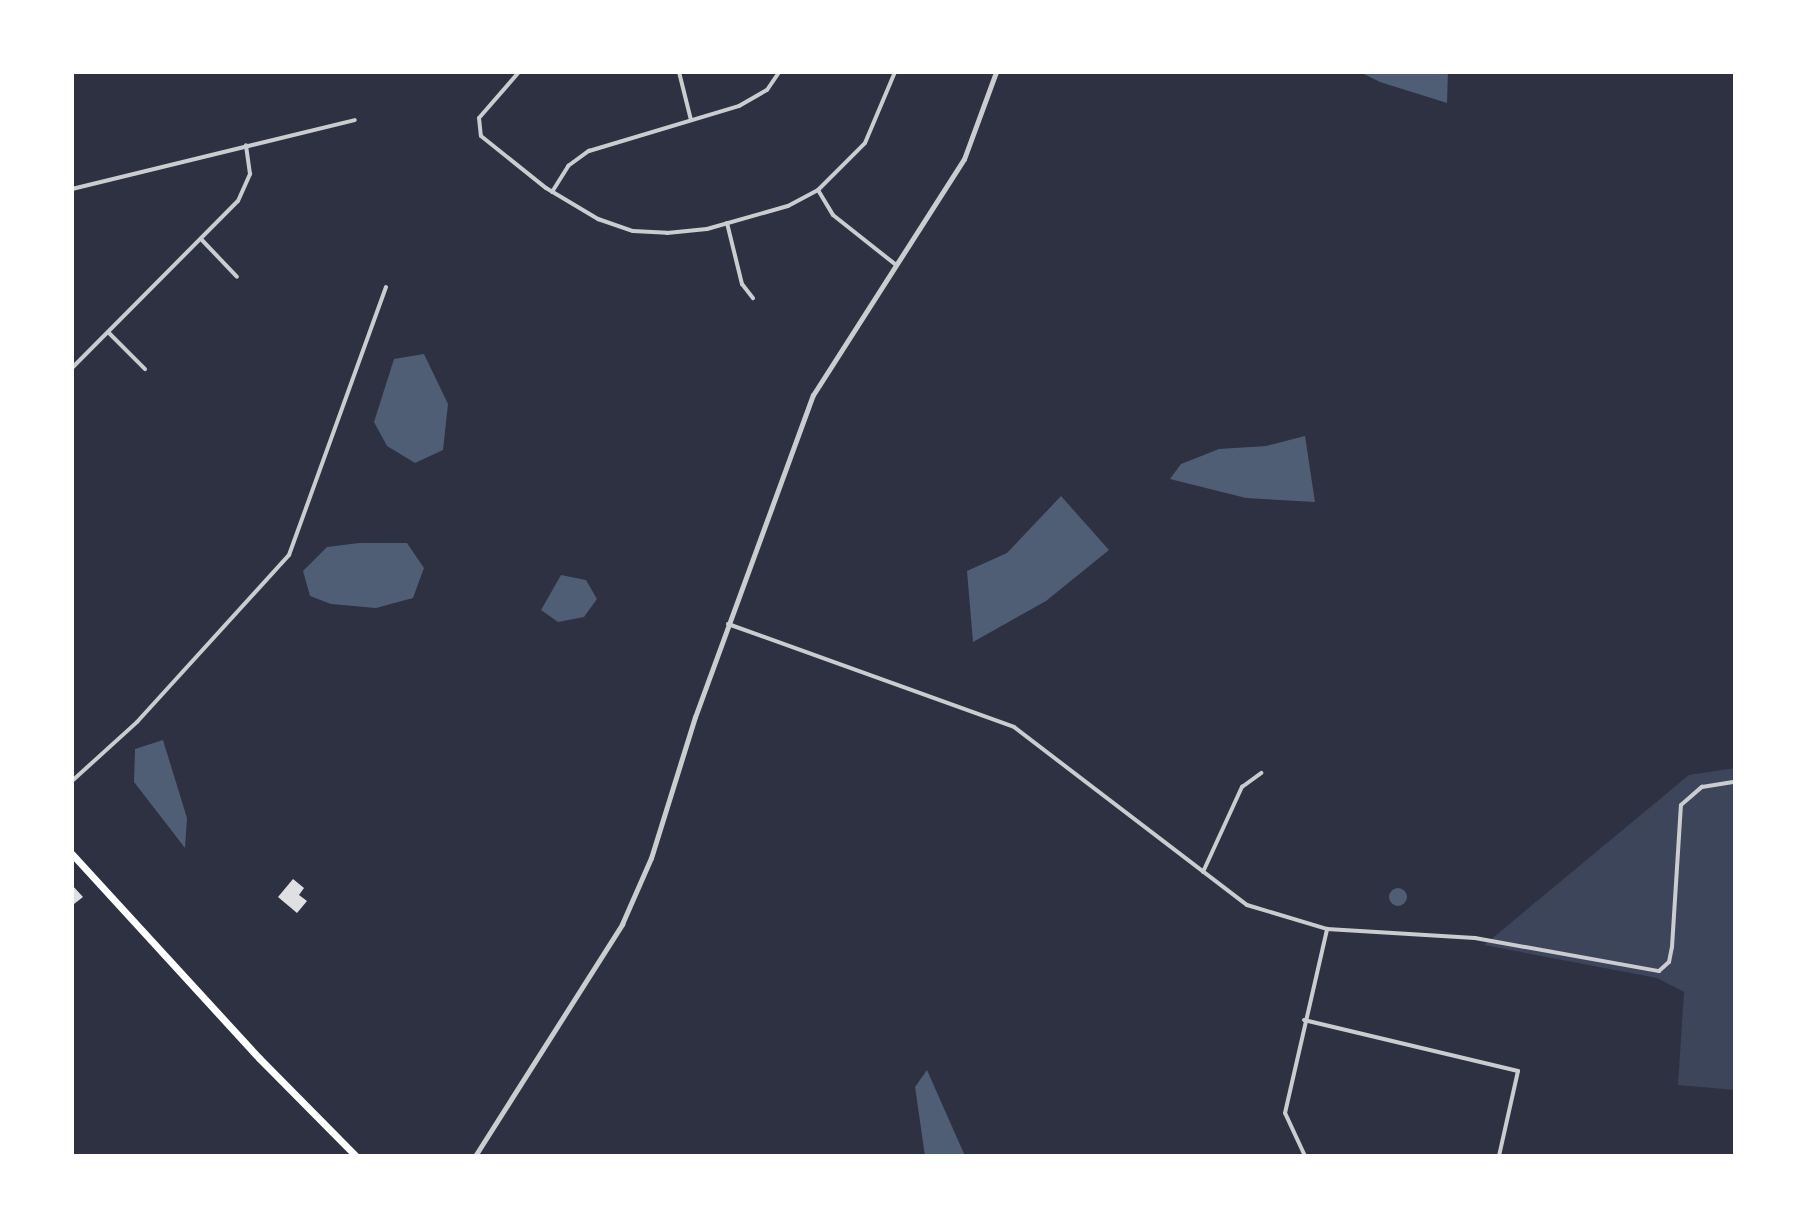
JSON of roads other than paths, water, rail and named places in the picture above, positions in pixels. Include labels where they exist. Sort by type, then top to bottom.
[{"type":"main road","points":[[72,854],[139,931],[356,1156]]},
{"type":"street","points":[[519,72],[489,104],[477,126],[499,154],[552,192],[598,219],[633,231],[667,233],[727,223],[788,206],[818,190],[865,143],[895,72]]},
{"type":"street","points":[[679,72],[691,121]]},
{"type":"street","points":[[552,192],[568,166],[589,151],[753,100],[779,72]]},
{"type":"street","points":[[475,1156],[622,924],[651,858],[728,624],[813,395],[964,159],[996,72]]},
{"type":"street","points":[[72,189],[355,120]]},
{"type":"street","points":[[72,368],[246,190],[246,145]]},
{"type":"street","points":[[818,190],[833,215],[896,265]]},
{"type":"street","points":[[727,223],[742,284],[753,298]]},
{"type":"street","points":[[201,239],[237,277]]},
{"type":"street","points":[[72,781],[137,722],[289,555],[386,287]]},
{"type":"street","points":[[109,333],[145,369]]},
{"type":"street","points":[[728,624],[1014,727],[1247,905],[1327,929],[1475,938],[1659,971],[1669,962],[1672,947],[1681,805],[1702,787],[1735,782]]},
{"type":"street","points":[[1203,873],[1242,787],[1261,773]]},
{"type":"street","points":[[1305,1156],[1285,1113],[1327,929]]},
{"type":"street","points":[[1304,1020],[1518,1071],[1499,1156]]}]
